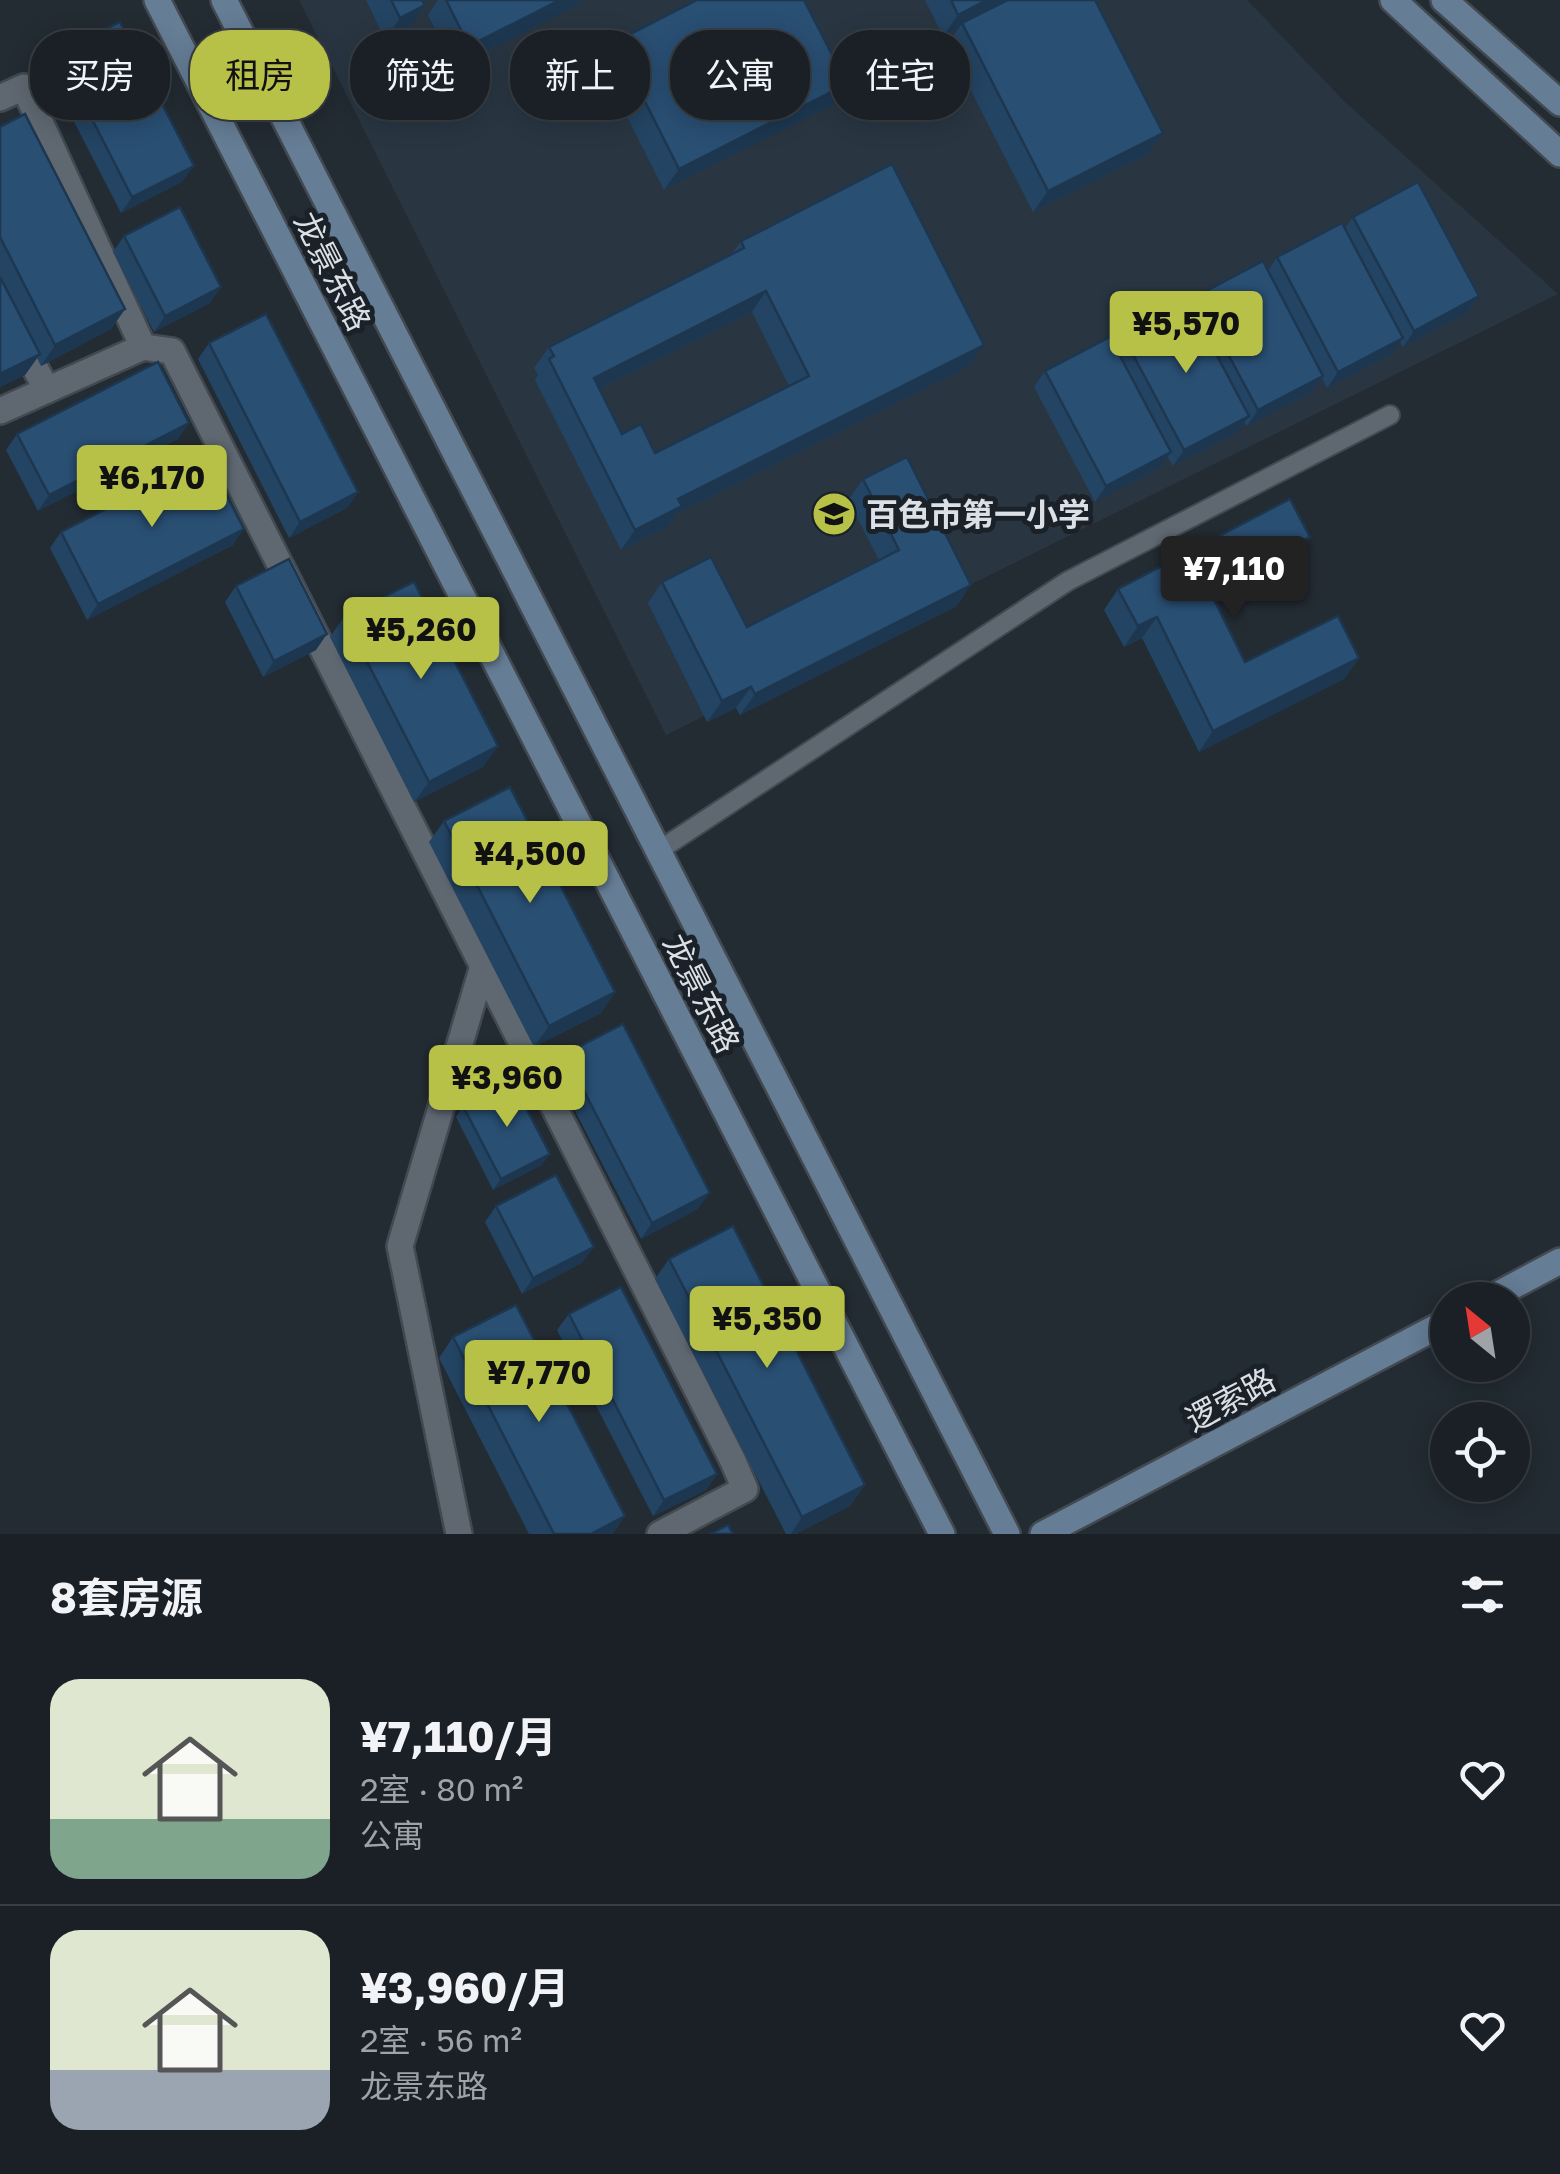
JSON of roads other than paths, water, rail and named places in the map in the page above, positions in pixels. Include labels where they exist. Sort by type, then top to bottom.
[{"type":"main road","name":"龙景东路","points":[[157,0],[942,1534]]},
{"type":"main road","name":"龙景东路","points":[[224,0],[1007,1534]]},
{"type":"main road","points":[[1394,0],[1560,154]]},
{"type":"main road","points":[[1444,0],[1560,102]]},
{"type":"main road","points":[[1520,1282],[1560,1261]]},
{"type":"main road","name":"逻索路","points":[[1043,1534],[1430,1330]]},
{"type":"street","points":[[0,98],[24,87],[142,347]]},
{"type":"street","points":[[0,303],[47,390]]},
{"type":"street","points":[[0,411],[142,347],[172,350],[745,1488],[660,1534]]},
{"type":"street","points":[[459,1534],[400,1246],[483,966]]},
{"type":"lane","points":[[658,852],[1068,582],[1390,415]]},
{"type":"place","name":"百色市第一小学","points":[[834,514]]}]
